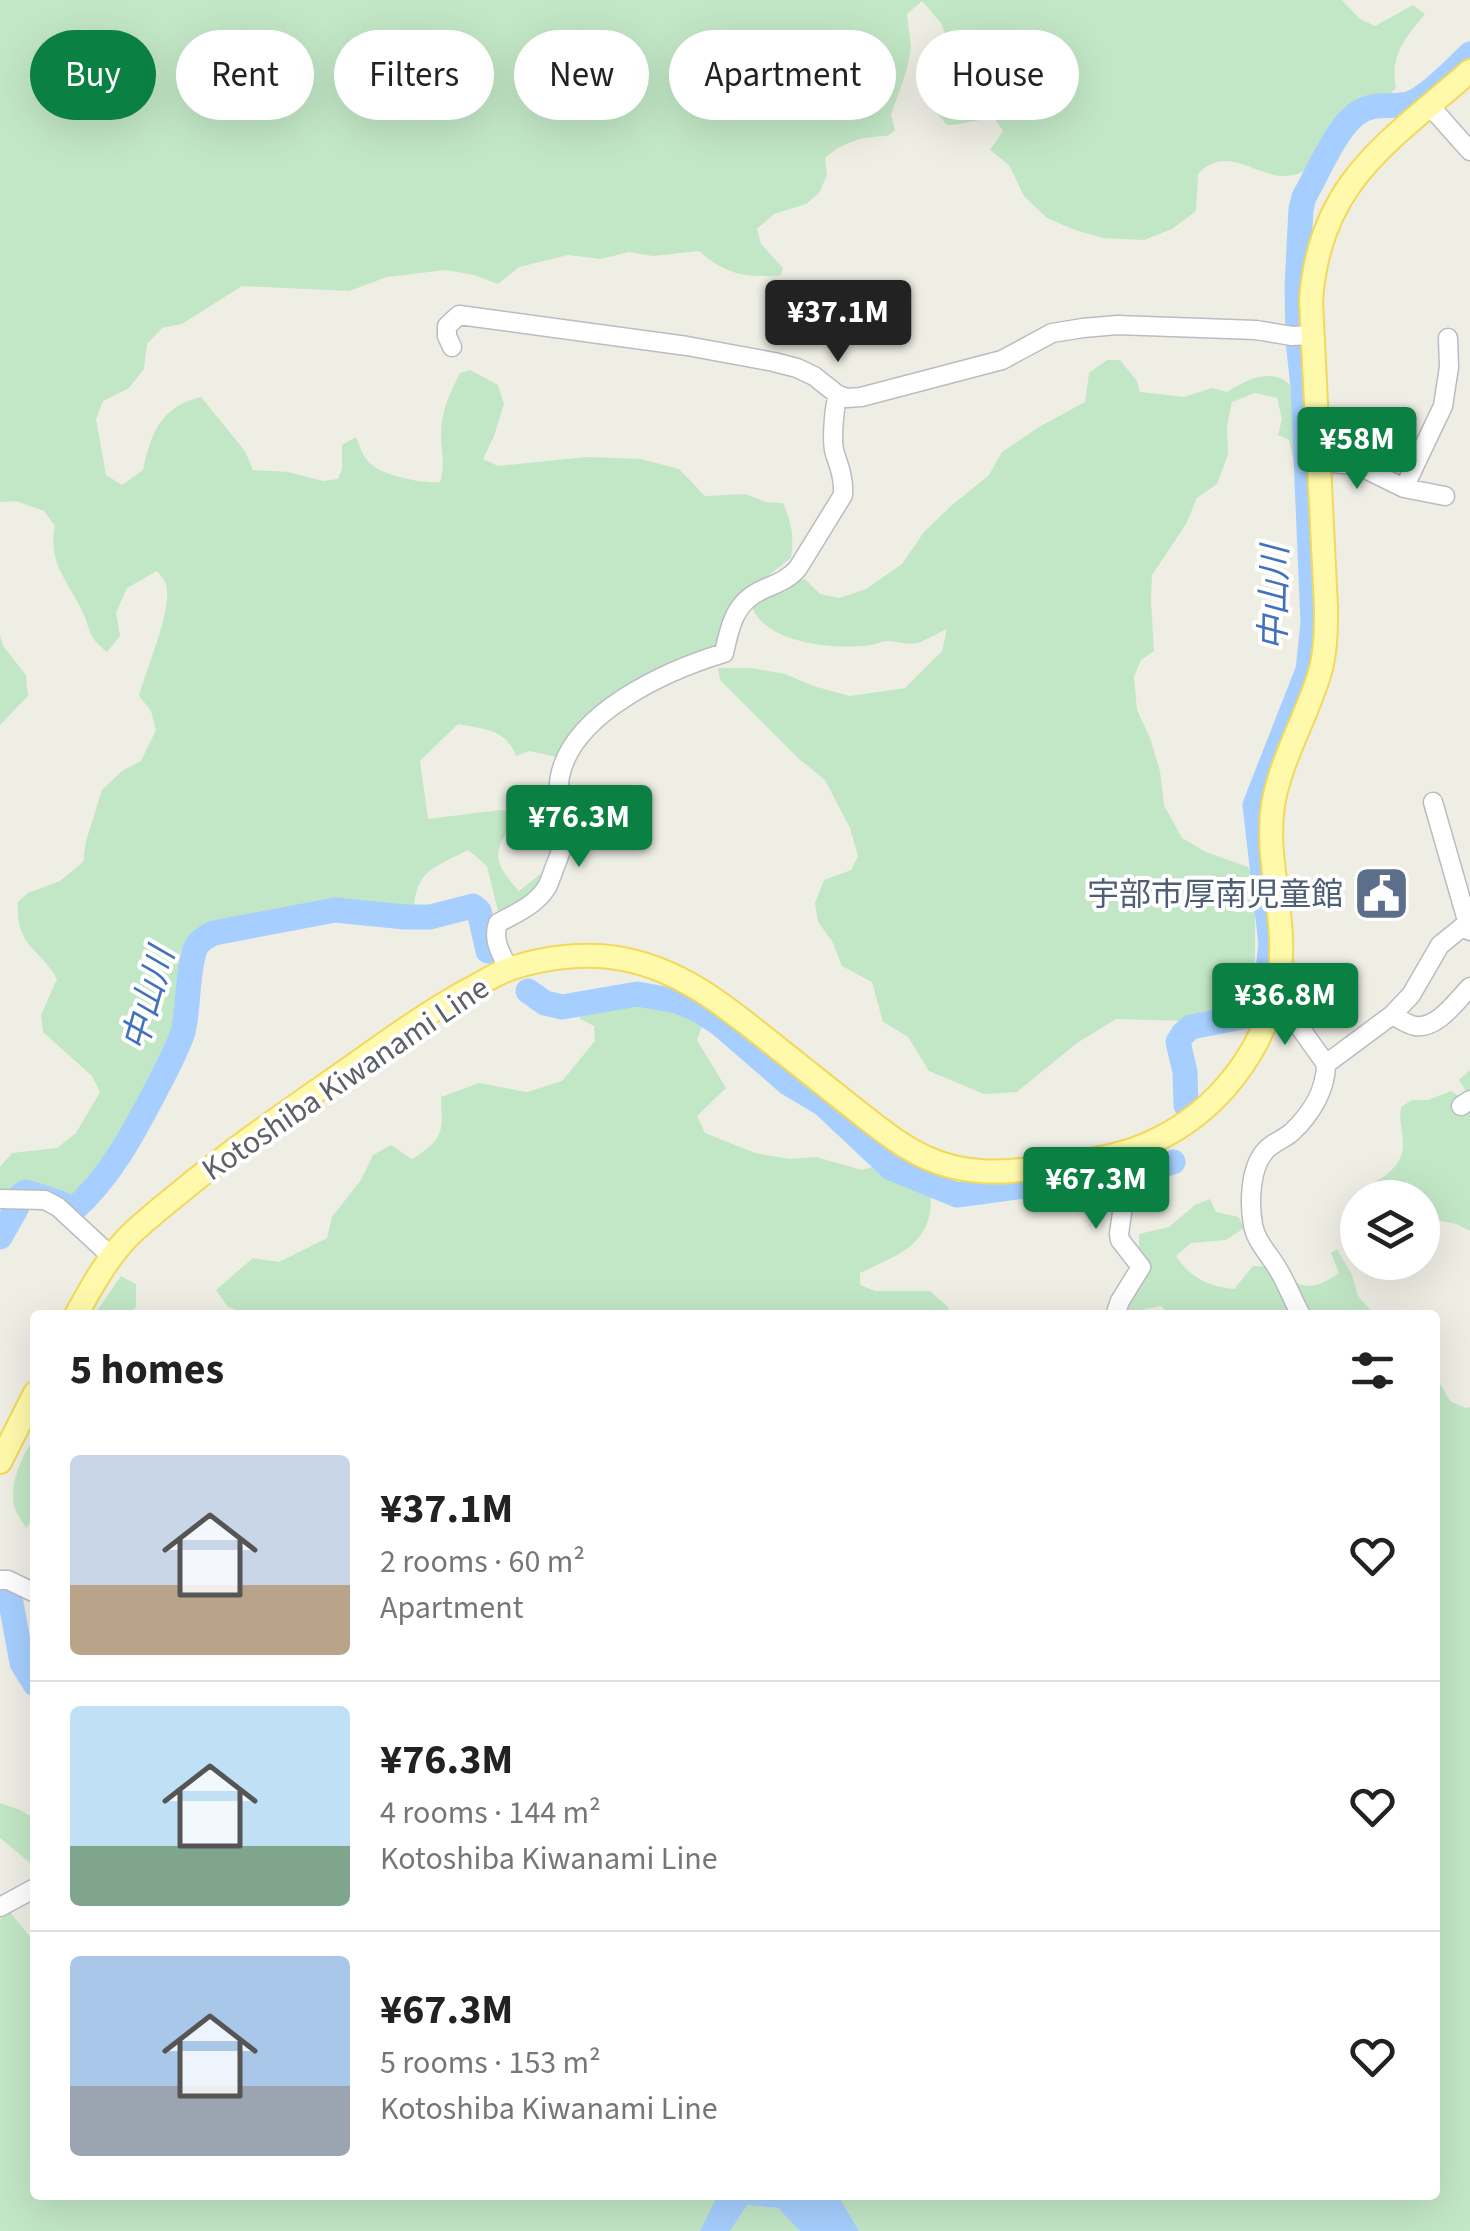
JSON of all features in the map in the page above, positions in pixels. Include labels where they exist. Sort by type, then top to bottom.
[{"type":"main road","name":"Kotoshiba Kiwanami Line","points":[[79,1310],[111,1256],[128,1236],[290,1110],[457,996],[508,969],[554,959],[598,956],[642,964],[686,980],[896,1140],[928,1158],[973,1172],[994,1173],[1087,1161],[1135,1149],[1156,1141],[1197,1114],[1227,1087],[1250,1055],[1267,1023],[1279,979],[1282,939],[1272,849],[1273,805],[1286,758],[1321,667],[1326,629],[1318,462],[1302,336],[1316,258],[1330,214],[1356,174],[1470,71]]},
{"type":"main road","points":[[0,1462],[30,1403]]},
{"type":"street","points":[[1430,106],[1470,151]]},
{"type":"street","points":[[452,347],[448,326],[459,316],[687,346],[774,362],[814,376],[847,398],[1002,360],[1052,333],[1083,328],[1117,325],[1256,330],[1302,336]]},
{"type":"street","points":[[1404,488],[1443,406],[1448,338]]},
{"type":"street","points":[[508,969],[499,950],[496,929],[498,923],[522,910],[546,888],[566,830],[558,788],[571,748],[595,721],[656,678],[724,653],[736,610],[745,599],[792,576],[843,495],[839,461],[833,451],[838,395]]},
{"type":"street","points":[[1318,462],[1357,466],[1404,488],[1445,496]]},
{"type":"street","points":[[1326,1064],[1392,1015],[1411,995],[1440,944],[1468,928],[1433,802]]},
{"type":"street","points":[[1392,1015],[1414,1026],[1426,1024],[1440,1018],[1470,987]]},
{"type":"street","points":[[1273,1004],[1293,1018],[1326,1064],[1323,1091],[1291,1133],[1263,1152],[1254,1172],[1254,1228],[1299,1310]]},
{"type":"street","points":[[1117,1310],[1141,1267],[1119,1234],[1124,1199],[1143,1180],[1135,1149]]},
{"type":"street","points":[[0,1199],[45,1200],[58,1206],[111,1256]]},
{"type":"street","points":[[0,1580],[30,1591]]},
{"type":"street","points":[[0,1907],[30,1891]]},
{"type":"green space","points":[[0,0],[1342,0],[1360,19],[1375,26],[1413,5],[1425,14],[1397,56],[1396,88],[1383,97],[1358,104],[1345,115],[1307,169],[1286,176],[1235,162],[1211,165],[1198,174],[1196,211],[1172,229],[1144,240],[1103,238],[1047,218],[1024,196],[1009,165],[990,150],[1003,131],[996,120],[1079,120],[1079,30],[944,30],[922,1],[907,14],[911,48],[896,101],[896,30],[669,30],[669,120],[892,120],[895,130],[888,136],[854,141],[832,152],[825,158],[827,175],[819,193],[806,204],[774,214],[757,229],[761,244],[783,268],[781,275],[737,273],[699,251],[653,256],[629,252],[601,259],[568,255],[519,267],[498,284],[446,270],[387,277],[349,291],[242,286],[182,324],[162,328],[147,344],[144,369],[129,388],[103,401],[96,419],[106,475],[122,485],[143,470],[154,433],[167,414],[201,397],[245,451],[253,470],[288,472],[323,481],[338,479],[342,445],[356,437],[365,458],[380,470],[412,480],[440,482],[444,410],[460,373],[470,370],[498,385],[504,404],[483,459],[498,466],[587,457],[641,459],[679,469],[705,496],[745,494],[783,503],[792,529],[792,549],[791,558],[739,598],[716,648],[581,730],[557,757],[530,751],[516,756],[500,735],[458,724],[420,761],[428,819],[499,810],[521,814],[500,844],[502,869],[519,891],[543,872],[560,872],[513,919],[498,911],[487,866],[468,850],[425,876],[414,905],[393,910],[346,905],[236,919],[204,927],[185,941],[179,956],[179,1003],[171,1039],[154,1082],[108,1155],[76,1196],[58,1194],[38,1184],[0,1190],[0,1167],[12,1153],[57,1148],[76,1133],[100,1092],[92,1076],[43,1032],[41,1015],[57,979],[24,938],[18,902],[28,893],[60,881],[83,862],[102,790],[122,771],[141,761],[156,730],[151,711],[139,696],[167,596],[157,571],[127,588],[116,613],[120,636],[107,652],[94,639],[61,572],[54,551],[55,526],[44,511],[16,501],[0,502]]},
{"type":"green space","points":[[943,120],[983,120],[959,124],[947,125]]},
{"type":"green space","points":[[1107,360],[1120,360],[1137,381],[1140,392],[1184,397],[1212,388],[1227,392],[1260,377],[1281,378],[1289,384],[1300,408],[1303,472],[1296,471],[1289,440],[1278,435],[1282,419],[1277,398],[1255,393],[1232,402],[1227,426],[1228,455],[1217,484],[1197,498],[1186,524],[1152,575],[1154,651],[1141,660],[1134,677],[1137,710],[1160,771],[1164,805],[1182,838],[1206,852],[1248,867],[1255,881],[1252,995],[1240,1010],[1226,1015],[1187,1021],[1116,1019],[1077,1043],[1017,1092],[984,1094],[929,1071],[908,1037],[883,1022],[872,982],[842,966],[832,941],[818,922],[815,903],[824,880],[851,870],[858,856],[850,828],[825,780],[720,680],[718,668],[752,668],[785,674],[850,696],[905,688],[942,651],[947,629],[914,644],[890,641],[856,646],[820,645],[769,628],[751,603],[805,579],[820,594],[839,598],[866,589],[902,564],[924,532],[989,475],[1002,452],[1085,402],[1089,373]]},
{"type":"green space","points":[[0,635],[3,646],[26,675],[28,696],[0,725]]},
{"type":"green space","points":[[642,1001],[676,1010],[702,1026],[697,1040],[726,1088],[697,1116],[705,1133],[755,1153],[789,1159],[816,1157],[862,1170],[876,1166],[931,1194],[927,1225],[920,1236],[901,1253],[860,1273],[860,1285],[875,1291],[930,1291],[949,1310],[228,1307],[216,1290],[253,1258],[279,1262],[327,1238],[332,1217],[361,1180],[373,1155],[391,1145],[412,1159],[430,1146],[441,1128],[441,1097],[479,1083],[527,1092],[562,1081],[595,1041],[594,1026],[580,1019],[580,1012]]},
{"type":"green space","points":[[1470,1070],[1470,1231],[1440,1221],[1440,1180],[1378,1180],[1401,1156],[1401,1107],[1412,1100],[1428,1100],[1451,1091],[1459,1096],[1468,1094],[1459,1080]]},
{"type":"green space","points":[[1210,1199],[1216,1212],[1239,1217],[1244,1228],[1226,1240],[1191,1243],[1176,1256],[1208,1283],[1234,1289],[1253,1266],[1267,1267],[1302,1285],[1324,1282],[1339,1273],[1331,1253],[1337,1249],[1340,1280],[1353,1280],[1358,1296],[1371,1310],[1165,1310],[1161,1306],[1126,1310],[1136,1275],[1139,1234],[1169,1227],[1195,1205]]},
{"type":"green space","points":[[121,1276],[136,1284],[133,1310],[97,1310]]},
{"type":"green space","points":[[1440,1383],[1450,1401],[1470,1407],[1470,2231],[859,2231],[841,2200],[1440,2200]]},
{"type":"green space","points":[[30,1445],[30,1522],[26,1528],[13,1496]]},
{"type":"green space","points":[[0,1803],[30,1816],[30,1864],[29,1862],[0,1838]]},
{"type":"green space","points":[[10,1912],[30,1937],[30,2200],[716,2200],[700,2231],[0,2231],[0,1919]]},
{"type":"green space","points":[[746,2205],[778,2208],[800,2231],[730,2231]]},
{"type":"water","points":[[716,2200],[841,2200],[859,2231],[800,2231],[778,2208],[747,2205],[730,2231],[700,2231]]},
{"type":"waterway","name":"中山川","points":[[1186,1105],[1185,1072],[1178,1042],[1183,1034],[1191,1027],[1247,1016],[1260,1005],[1266,987],[1271,944],[1255,805],[1308,670],[1313,623],[1297,286],[1304,197],[1333,142],[1355,115],[1374,106],[1415,101],[1470,54]]},
{"type":"waterway","name":"中山川","points":[[0,1237],[20,1196],[26,1192],[73,1210],[111,1167],[142,1117],[178,1045],[185,1023],[193,955],[206,937],[335,910],[430,917],[473,906],[479,911],[488,951]]},
{"type":"waterway","name":"中山川","points":[[528,991],[545,1003],[562,1007],[637,994],[677,1001],[698,1010],[788,1083],[823,1104],[891,1168],[957,1195],[1152,1169],[1173,1162]]},
{"type":"waterway","name":"中山川","points":[[9,1592],[22,1663],[30,1676]]},
{"type":"place","name":"宇部市厚南児童館","points":[[1382,894]]}]
